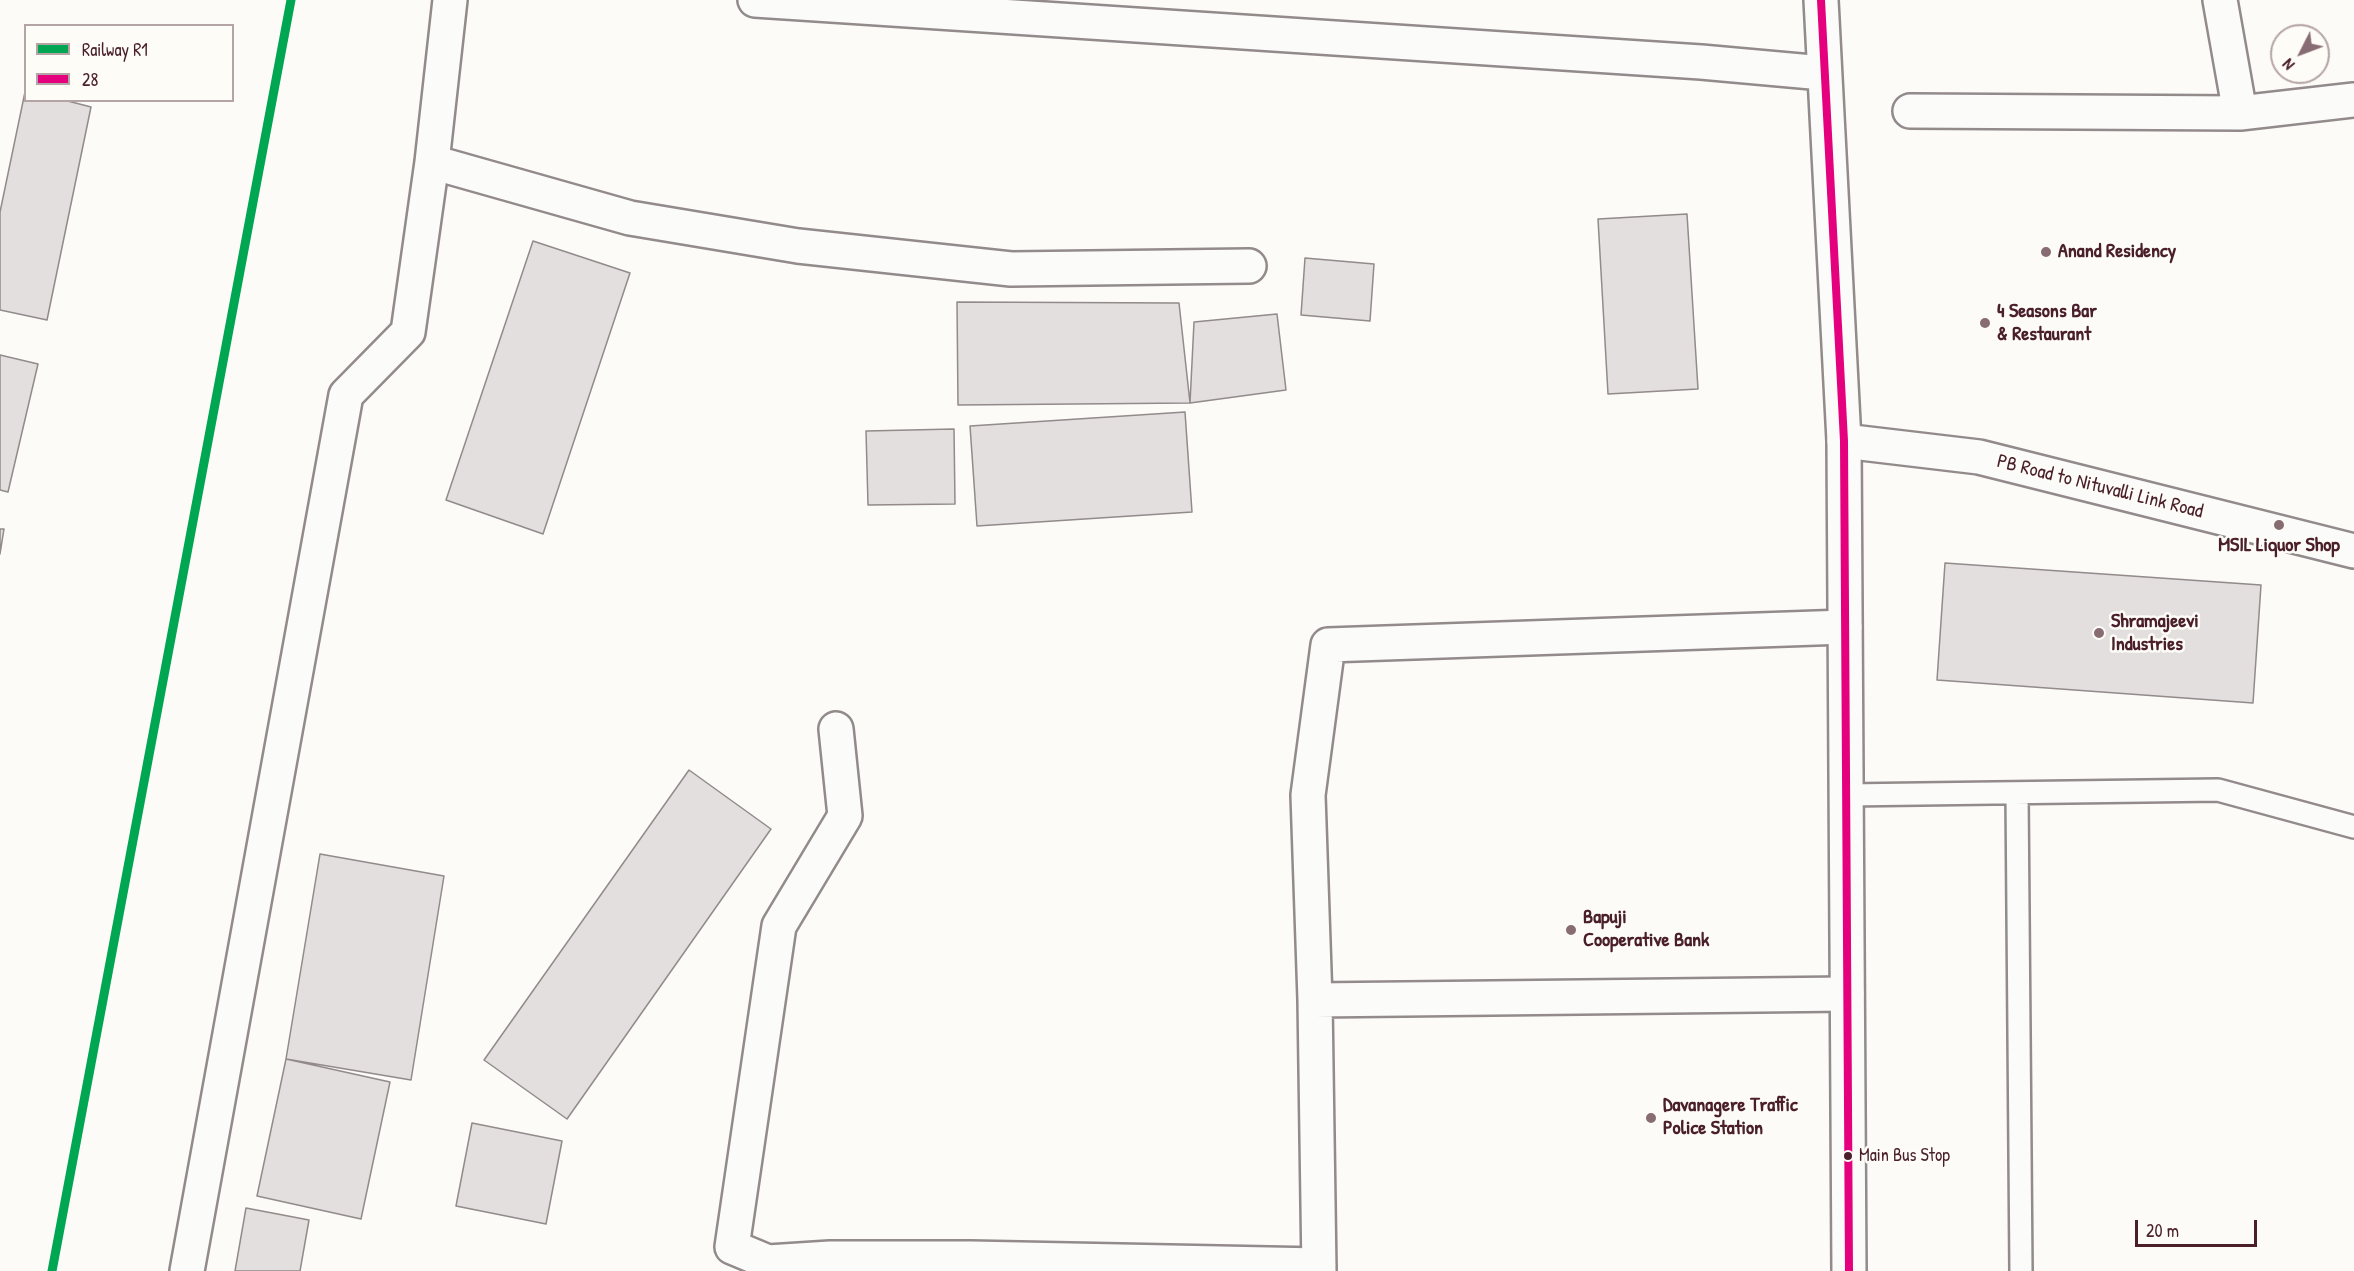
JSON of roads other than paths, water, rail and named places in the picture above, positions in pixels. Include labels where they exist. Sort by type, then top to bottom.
[{"type":"street","points":[[187,1271],[346,395],[408,332],[432,162],[450,0]]},
{"type":"street","points":[[754,0],[1701,62],[1823,73]]},
{"type":"street","points":[[1821,0],[1823,73],[1844,441],[1849,1271]]},
{"type":"street","points":[[2220,0],[2240,113]]},
{"type":"street","points":[[1910,111],[2240,113],[2354,100]]},
{"type":"street","points":[[432,162],[630,218],[798,246],[1011,269],[1249,266]]},
{"type":"street","name":"PB Road to Nituvalli Link Road","points":[[1844,441],[1979,457],[2354,551]]},
{"type":"street","points":[[836,729],[845,816],[779,926],[732,1247],[768,1262],[830,1258],[971,1258],[1319,1268],[1315,1000],[1308,795],[1328,645],[1845,627]]},
{"type":"street","points":[[1315,1000],[1847,994]]},
{"type":"lane","points":[[1846,795],[2218,790],[2354,826]]},
{"type":"lane","points":[[2017,792],[2020,1271]]},
{"type":"railway","points":[[52,1271],[291,0]]},
{"type":"rail line","name":"R1","points":[[52,1271],[291,0]]},
{"type":"place","name":"Anand Residency","points":[[2046,252]]},
{"type":"place","name":"4 Seasons Bar & Restaurant","points":[[1985,323]]},
{"type":"place","name":"MSIL Liquor Shop","points":[[2279,525]]},
{"type":"place","name":"Shramajeevi Industries","points":[[2099,633]]},
{"type":"place","name":"Bapuji Cooperative Bank","points":[[1571,930]]},
{"type":"place","name":"Davanagere Traffic Police Station","points":[[1651,1118]]},
{"type":"place","name":"Main Bus Stop","points":[[1848,1156]]}]
